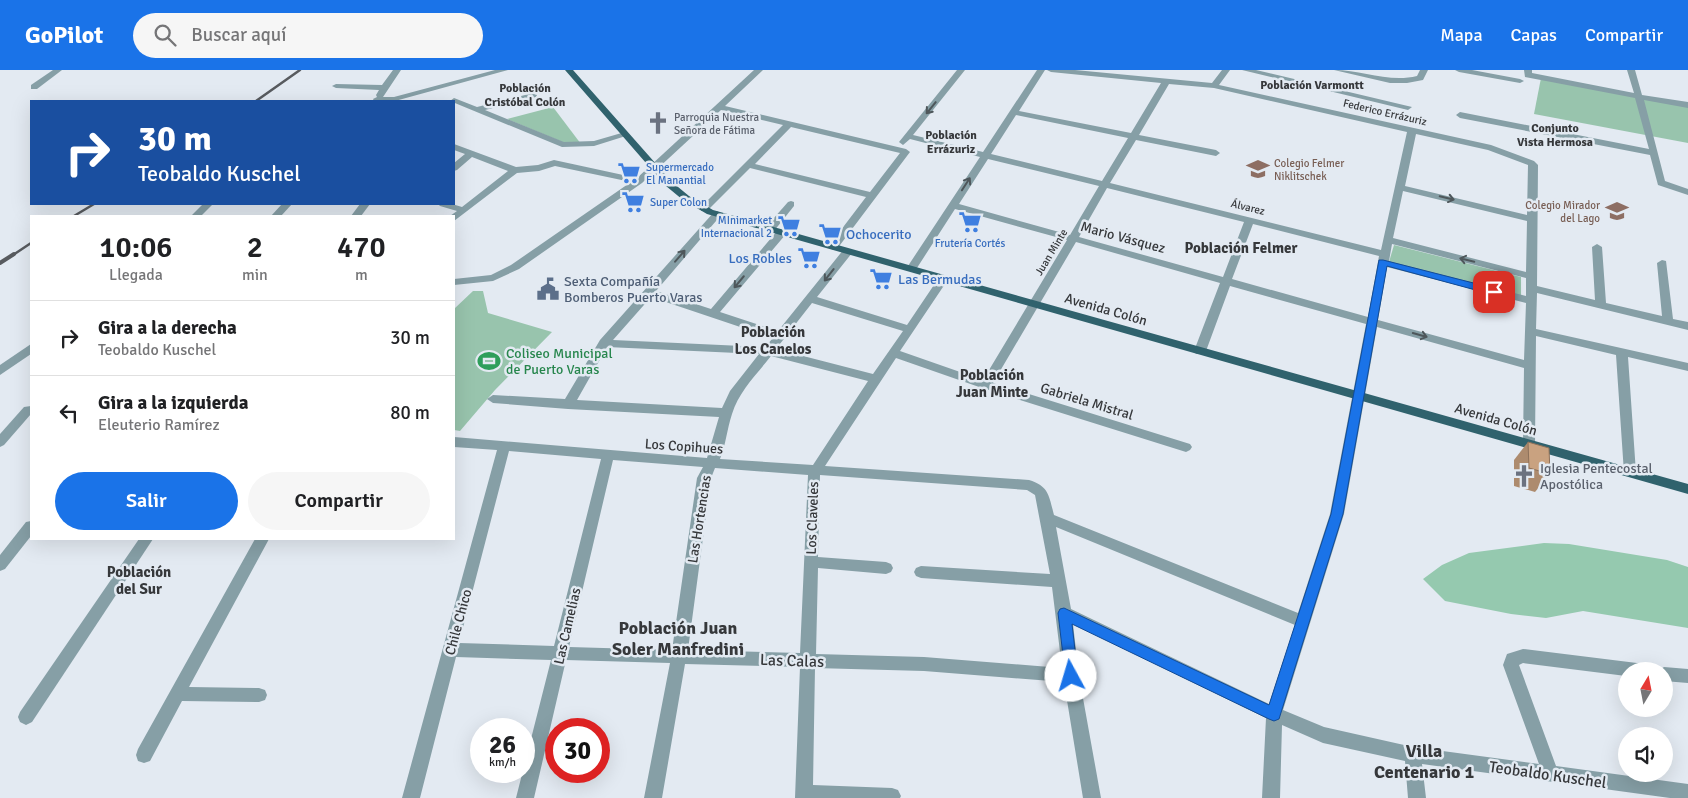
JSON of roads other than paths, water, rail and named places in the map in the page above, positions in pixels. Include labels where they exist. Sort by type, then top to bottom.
[{"type":"main road","name":"Avenida Colón","points":[[569,70],[677,192],[704,209],[717,214],[1688,490]]},
{"type":"street","points":[[34,88],[58,70]]},
{"type":"street","points":[[376,100],[397,70]]},
{"type":"street","points":[[454,100],[453,95],[473,70]]},
{"type":"street","points":[[376,100],[394,99],[504,70]]},
{"type":"street","points":[[455,282],[493,278],[509,271],[638,181],[759,70]]},
{"type":"street","points":[[834,246],[872,196],[901,151],[907,136],[961,70]]},
{"type":"street","points":[[911,269],[1041,70]]},
{"type":"street","name":"Federico Errázuriz","points":[[1051,70],[1214,86],[1491,148],[1524,159],[1533,165],[1532,218]]},
{"type":"street","points":[[1214,86],[1226,70]]},
{"type":"street","points":[[1246,70],[1408,107]]},
{"type":"street","points":[[1338,70],[1390,81],[1417,79],[1422,76],[1424,70]]},
{"type":"street","points":[[1459,70],[1520,81]]},
{"type":"street","points":[[1631,70],[1661,183],[1688,192]]},
{"type":"street","points":[[1528,72],[1594,89],[1688,105]]},
{"type":"street","name":"Juan Minte","points":[[986,385],[1167,80]]},
{"type":"street","points":[[336,86],[385,88]]},
{"type":"street","points":[[476,110],[533,95]]},
{"type":"street","points":[[455,101],[562,144],[574,146],[592,145],[625,135]]},
{"type":"street","points":[[719,107],[901,151]]},
{"type":"street","points":[[1013,112],[1216,153]]},
{"type":"street","points":[[1460,115],[1654,153]]},
{"type":"street","points":[[704,209],[789,124]]},
{"type":"street","points":[[1271,798],[1274,714],[1337,514],[1384,258],[1412,130]]},
{"type":"street","name":"Álvarez","points":[[907,136],[1249,220],[1531,301]]},
{"type":"street","points":[[455,147],[515,170],[539,168],[554,163],[638,181]]},
{"type":"street","points":[[455,167],[470,154]]},
{"type":"street","points":[[749,165],[872,196]]},
{"type":"street","points":[[455,217],[515,170]]},
{"type":"street","points":[[1399,187],[1532,218],[1529,444]]},
{"type":"street","points":[[770,228],[791,204]]},
{"type":"street","points":[[197,215],[207,205]]},
{"type":"street","points":[[277,215],[286,205]]},
{"type":"street","points":[[446,205],[463,210]]},
{"type":"street","name":"Mario Vásquez","points":[[952,205],[1530,366]]},
{"type":"street","points":[[568,404],[604,342],[717,214]]},
{"type":"street","points":[[1200,351],[1249,220]]},
{"type":"street","points":[[714,313],[782,232]]},
{"type":"street","points":[[1388,240],[1531,276]]},
{"type":"street","points":[[1597,247],[1601,305]]},
{"type":"street","name":"Las Hortencias","points":[[653,798],[678,657],[704,478],[717,451],[726,413],[740,385],[848,251]]},
{"type":"street","points":[[1662,263],[1668,321]]},
{"type":"street","name":"Los Claveles","points":[[804,796],[812,483],[815,471],[944,278]]},
{"type":"street","points":[[1531,288],[1688,326]]},
{"type":"street","points":[[648,292],[780,336]]},
{"type":"street","points":[[810,299],[909,329]]},
{"type":"street","points":[[1530,331],[1688,367]]},
{"type":"street","points":[[604,342],[768,351],[875,379]]},
{"type":"street","points":[[0,371],[30,349]]},
{"type":"street","points":[[1622,352],[1630,473]]},
{"type":"street","name":"Gabriela Mistral","points":[[893,353],[986,385],[1186,448]]},
{"type":"street","points":[[493,399],[726,413]]},
{"type":"street","points":[[0,442],[29,410]]},
{"type":"street","name":"Los Copihues","points":[[455,442],[815,471],[1029,485],[1035,487],[1042,494],[1048,518]]},
{"type":"street","name":"Chile Chico","points":[[411,798],[504,447]]},
{"type":"street","name":"Las Camelias","points":[[525,798],[608,455]]},
{"type":"street","points":[[1048,518],[1304,622]]},
{"type":"street","points":[[1048,518],[1064,613],[1071,676],[1092,798]]},
{"type":"street","points":[[0,565],[30,527]]},
{"type":"street","points":[[26,716],[145,540]]},
{"type":"street","points":[[144,754],[261,540]]},
{"type":"street","points":[[810,562],[886,568]]},
{"type":"street","points":[[921,572],[1058,582]]},
{"type":"street","name":"Teobaldo Kuschel","points":[[1064,613],[1274,714],[1323,735],[1413,756],[1688,792]]},
{"type":"street","name":"Las Calas","points":[[451,650],[924,664],[1071,676]]},
{"type":"street","points":[[1551,774],[1511,665],[1512,659],[1523,656],[1618,668]]},
{"type":"street","points":[[1673,675],[1688,676]]},
{"type":"street","points":[[177,694],[259,695]]},
{"type":"street","points":[[1413,756],[1417,798]]},
{"type":"street","points":[[804,796],[892,796]]},
{"type":"railway","points":[[257,100],[300,70]]},
{"type":"railway","points":[[76,215],[92,205]]},
{"type":"railway","points":[[13,255],[30,244]]},
{"type":"railway","points":[[0,263],[14,254]]},
{"type":"place","name":"Parroquia Nuestra Señora de Fátima","points":[[658,123]]},
{"type":"place","name":"Colegio Felmer Niklitschek","points":[[1258,169]]},
{"type":"place","name":"Supermercado El Manantial","points":[[629,173]]},
{"type":"place","name":"Super Colon","points":[[633,202]]},
{"type":"place","name":"Colegio Mirador del Lago","points":[[1617,211]]},
{"type":"place","name":"Frutería Cortés","points":[[970,222]]},
{"type":"place","name":"MInimarket Internacional 2","points":[[789,226]]},
{"type":"place","name":"Ochocerito","points":[[830,234]]},
{"type":"place","name":"Los Robles","points":[[809,258]]},
{"type":"place","name":"Las Bermudas","points":[[881,279]]},
{"type":"place","name":"Sexta Compañía Bomberos Puerto Varas","points":[[548,289]]},
{"type":"place","name":"Coliseo Municipal de Puerto Varas","points":[[489,361]]},
{"type":"place","name":"Iglesia Pentecostal Apostólica","points":[[1524,476]]},
{"type":"district","name":"Población Varmontt","points":[[1312,85]]},
{"type":"district","name":"Población Cristóbal Colón","points":[[525,95]]},
{"type":"district","name":"Conjunto Vista Hermosa","points":[[1555,135]]},
{"type":"district","name":"Población Errázuriz","points":[[951,142]]},
{"type":"district","name":"Población Felmer","points":[[1241,248]]},
{"type":"district","name":"Población Los Canelos","points":[[773,340]]},
{"type":"district","name":"Población Juan Minte","points":[[992,384]]},
{"type":"district","name":"Población del Sur","points":[[139,580]]},
{"type":"district","name":"Población Juan Soler Manfredini","points":[[678,638]]},
{"type":"district","name":"Villa Centenario 1","points":[[1424,761]]}]
